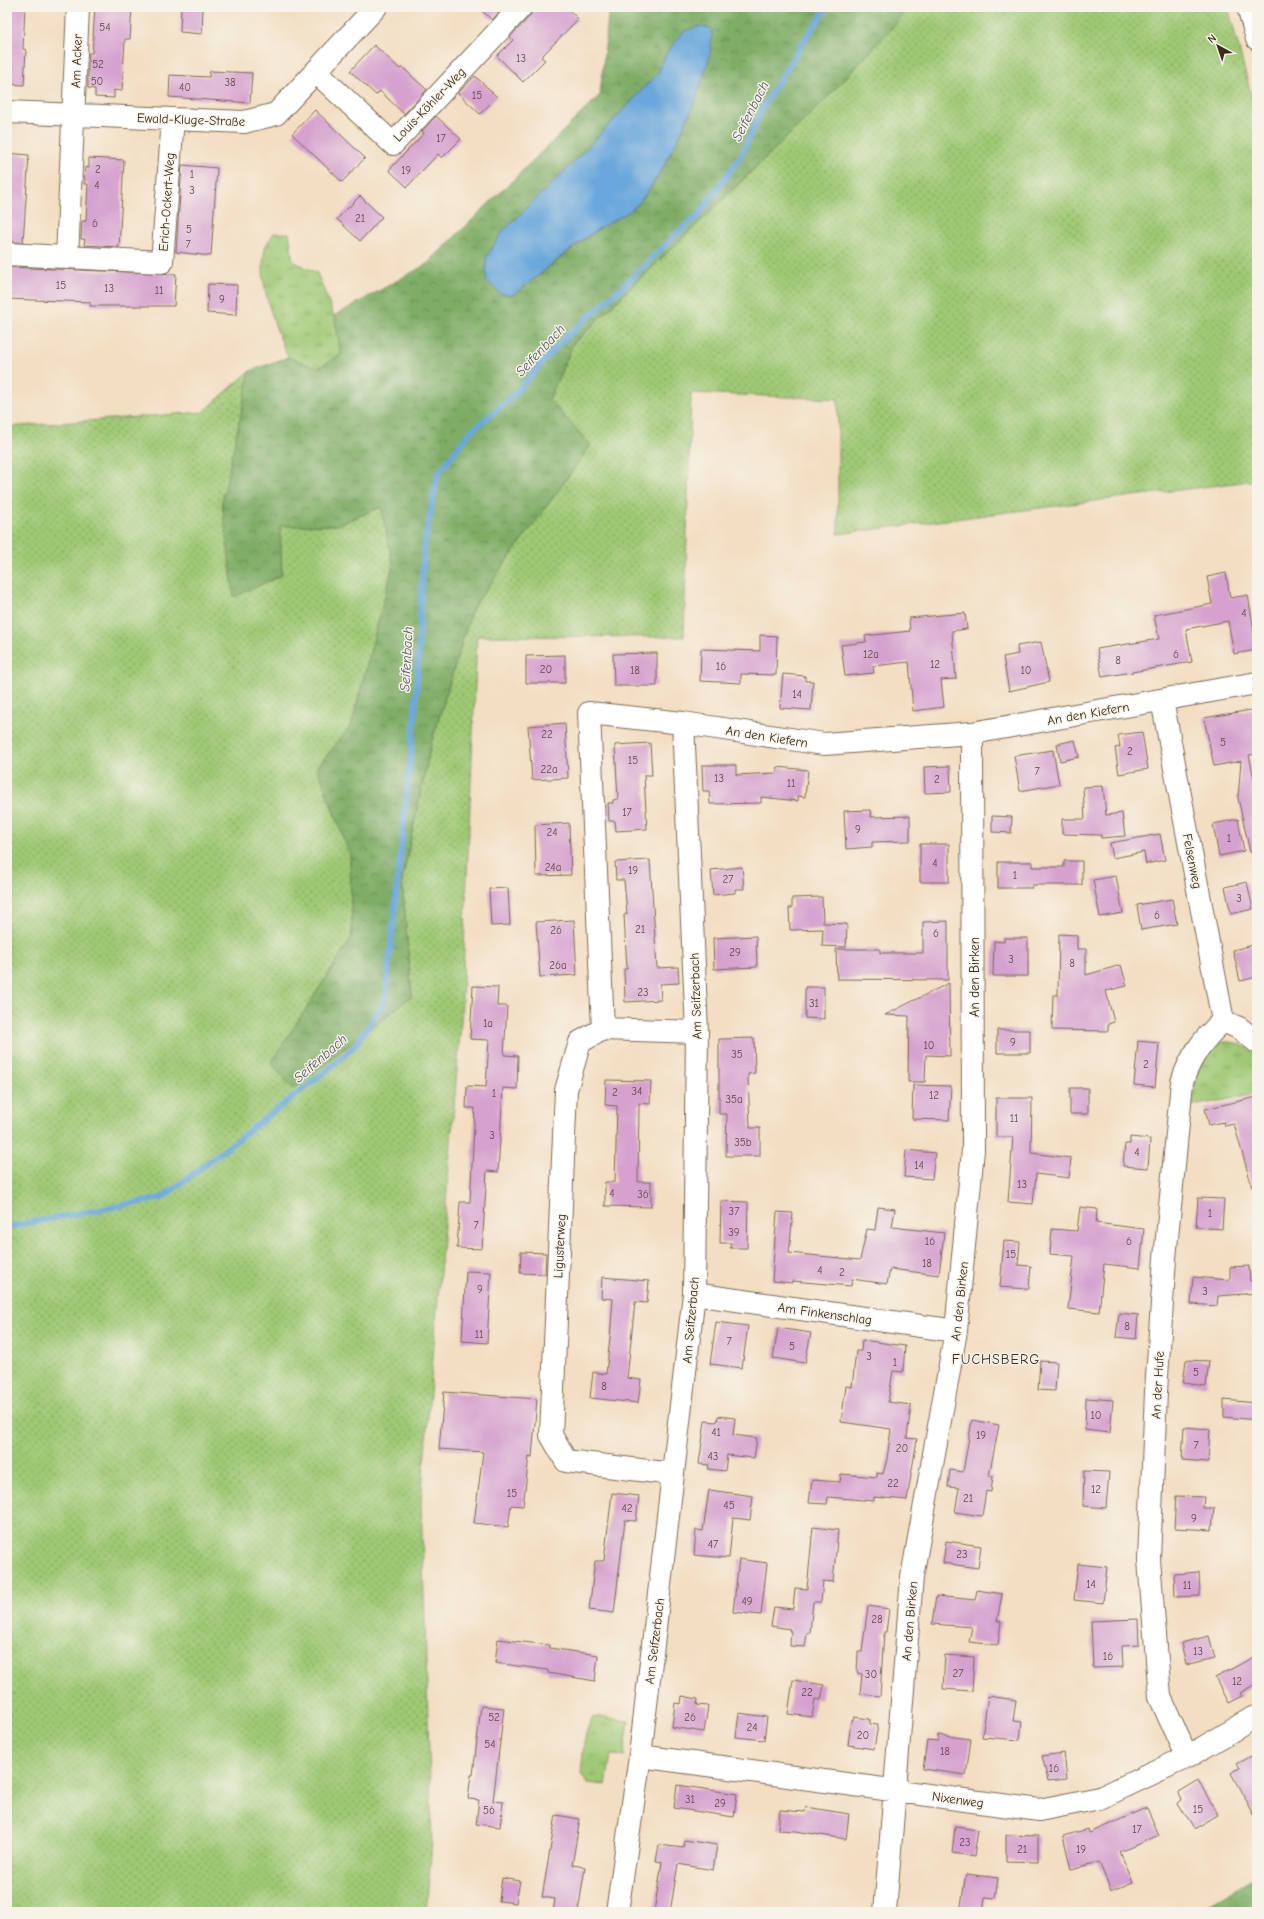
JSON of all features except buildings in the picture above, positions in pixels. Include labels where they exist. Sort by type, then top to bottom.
[{"type":"street","name":"Am Acker","points":[[74,114],[78,7]]},
{"type":"street","name":"Ewald-Kluge-Straße","points":[[7,112],[244,122],[276,114],[376,7]]},
{"type":"street","name":"Louis-Köhler-Weg","points":[[316,72],[394,144],[521,7]]},
{"type":"street","points":[[1248,7],[1257,39]]},
{"type":"street","points":[[67,258],[74,114]]},
{"type":"street","name":"Erich-Ockert-Weg","points":[[7,254],[162,262],[173,119]]},
{"type":"street","name":"An den Kiefern","points":[[603,1029],[589,713],[683,723],[824,744],[972,733],[1257,683]]},
{"type":"street","name":"Felsenweg","points":[[1162,700],[1223,1021]]},
{"type":"street","name":"Am Seifzerbach","points":[[616,1912],[640,1756],[694,1294],[697,1032],[683,723]]},
{"type":"street","name":"An den Birken","points":[[886,1912],[894,1790],[912,1577],[956,1331],[973,1150],[974,1000],[972,733]]},
{"type":"street","points":[[1223,1021],[1239,1028],[1257,1042]]},
{"type":"street","name":"An der Hufe","points":[[1188,1757],[1160,1697],[1149,1560],[1156,1392],[1165,1258],[1182,1082],[1188,1063],[1200,1044],[1223,1021]]},
{"type":"street","points":[[603,1029],[697,1032]]},
{"type":"street","name":"Ligusterweg","points":[[603,1029],[580,1042],[566,1090],[551,1435],[566,1461],[673,1474]]},
{"type":"street","name":"Am Finkenschlag","points":[[694,1294],[956,1331]]},
{"type":"street","name":"Nixenweg","points":[[640,1756],[1039,1810],[1100,1798],[1188,1757],[1257,1716]]},
{"type":"green space","points":[[609,7],[911,7],[825,100],[573,344],[549,400],[591,445],[472,609],[431,744],[402,880],[412,996],[293,1089],[271,1063],[352,937],[350,855],[317,767],[351,726],[393,565],[381,507],[337,525],[280,526],[282,575],[234,597],[222,502],[250,371],[288,357],[318,368],[341,354],[334,316],[427,264],[600,95]],"holes":[[[667,52],[684,127],[662,170],[638,205],[597,230],[513,295],[501,294],[487,280],[503,231],[569,167],[658,73]]]},
{"type":"green space","points":[[911,7],[1228,7],[1257,117],[1257,480],[838,534],[838,399],[691,393],[684,637],[477,636],[461,1022],[421,1501],[432,1843],[426,1912],[7,1912],[7,427],[203,412],[250,371],[245,397],[282,575],[280,526],[337,525],[382,507],[393,565],[351,727],[317,767],[350,855],[352,937],[271,1063],[412,996],[402,880],[431,744],[472,609],[591,445],[549,400],[573,344],[825,100]]},
{"type":"green space","points":[[274,233],[289,233],[293,261],[317,273],[334,316],[341,354],[318,368],[288,357],[273,318],[265,290],[263,262],[267,243]]},
{"type":"green space","points":[[1222,1042],[1232,1042],[1241,1045],[1257,1055],[1257,1094],[1192,1106],[1198,1070],[1206,1055]]},
{"type":"green space","points":[[598,1717],[629,1721],[624,1756],[611,1755],[606,1785],[588,1783],[581,1774],[587,1731],[592,1718]]},
{"type":"green space","points":[[1257,1877],[1257,1912],[1197,1912]]},
{"type":"water","points":[[700,26],[711,28],[711,45],[707,67],[675,146],[649,190],[634,208],[586,237],[513,295],[501,294],[486,280],[486,258],[503,231],[569,167],[658,73],[667,52],[684,31]]},
{"type":"waterway","name":"Seifenbach","points":[[7,1227],[162,1198],[319,1077],[353,1048],[385,1002],[415,717],[424,546],[438,474],[470,432],[510,399],[562,341],[629,281],[676,234],[698,216],[742,154],[763,107],[803,42],[828,7]]},
{"type":"district","name":"FUCHSBERG","points":[[996,1359]]}]
